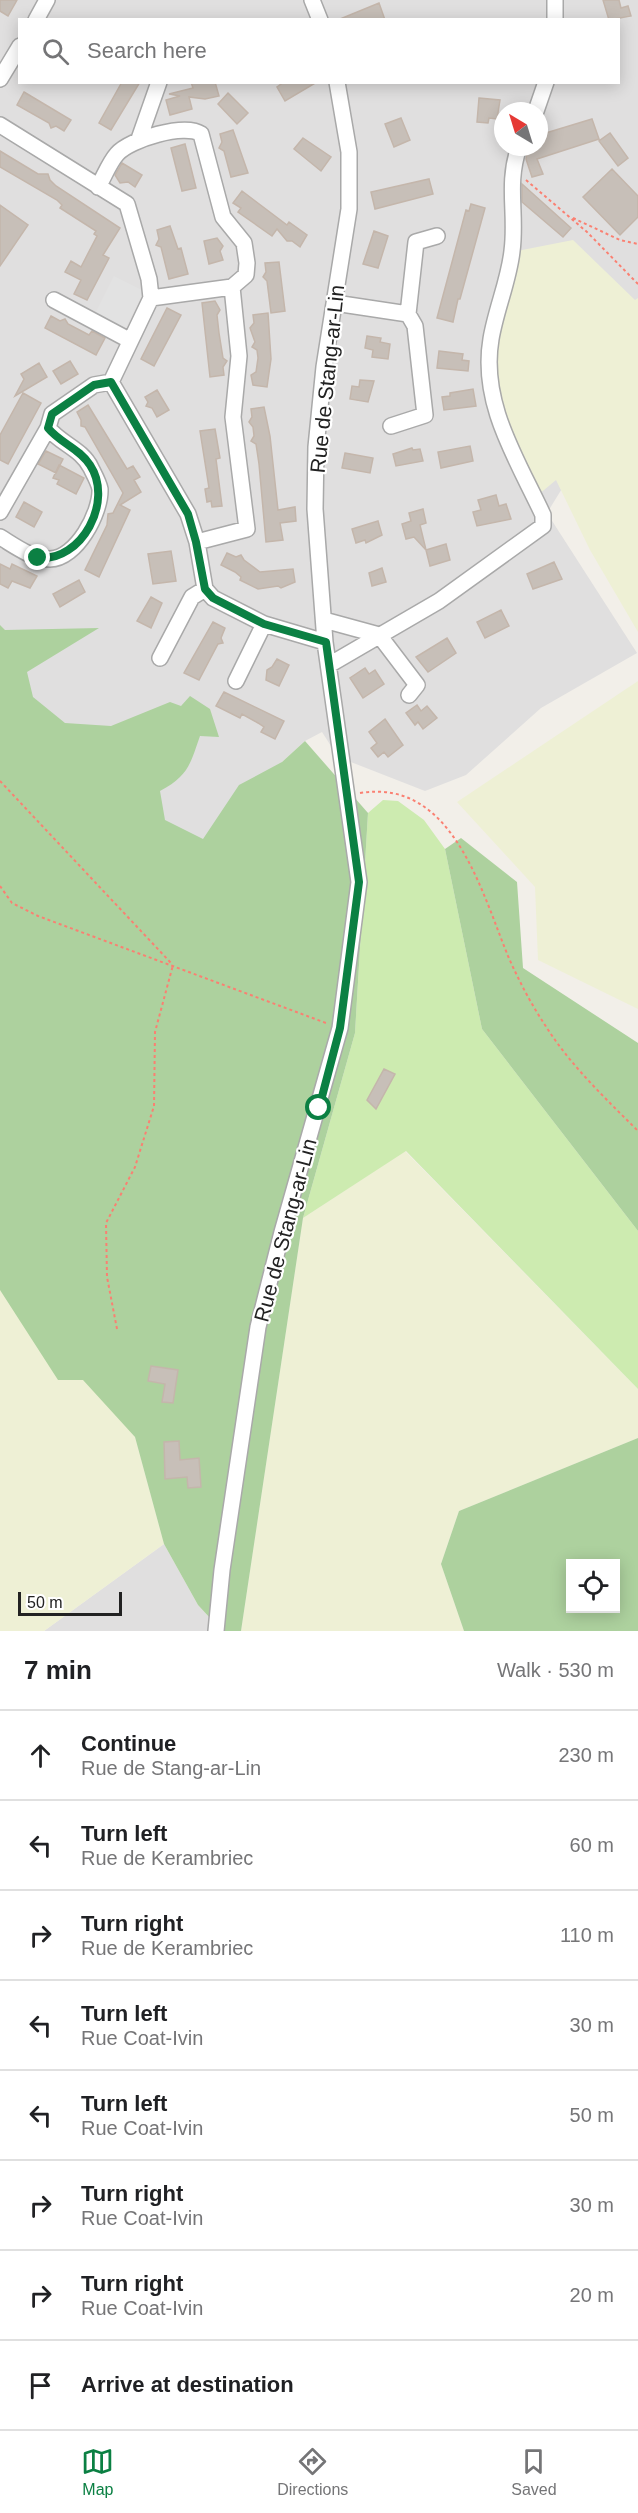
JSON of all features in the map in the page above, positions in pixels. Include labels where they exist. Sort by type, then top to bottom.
[{"type":"street","points":[[37,18],[47,0]]},
{"type":"street","points":[[312,0],[319,18]]},
{"type":"street","points":[[555,0],[555,18]]},
{"type":"street","points":[[0,79],[18,49]]},
{"type":"street","points":[[139,139],[158,84]]},
{"type":"street","name":"Rue de Stang-ar-Lin","points":[[216,1631],[222,1570],[258,1327],[282,1232],[340,1028],[359,882],[328,665],[315,509],[316,447],[324,367],[350,209],[349,152],[337,84]]},
{"type":"street","points":[[539,102],[545,84]]},
{"type":"street","points":[[0,125],[127,204],[132,214],[149,279],[151,298],[129,340],[111,382]]},
{"type":"street","points":[[98,187],[117,153],[139,139],[185,129],[201,134],[223,217],[244,243],[246,275],[232,287],[151,298]]},
{"type":"street","points":[[328,665],[439,601],[543,526],[543,515],[499,421],[490,383],[491,339],[513,250],[510,194],[517,156]]},
{"type":"street","points":[[390,426],[425,415],[415,326],[408,314],[416,242],[437,236]]},
{"type":"street","points":[[196,542],[247,528],[233,417],[239,356],[232,287]]},
{"type":"street","points":[[54,300],[129,340]]},
{"type":"street","points":[[335,303],[408,314]]},
{"type":"street","points":[[111,382],[188,514],[205,589],[213,598],[264,624],[326,642]]},
{"type":"street","points":[[0,512],[48,428],[52,414],[94,385],[111,382]]},
{"type":"street","points":[[0,537],[38,558],[53,560],[76,546],[94,517],[100,489],[90,466],[77,449],[55,437],[48,428]]},
{"type":"street","points":[[160,658],[192,597],[205,589]]},
{"type":"street","points":[[324,620],[379,635],[417,685],[409,695]]},
{"type":"street","points":[[236,681],[264,624]]},
{"type":"path","points":[[513,169],[567,215],[638,284]]},
{"type":"path","points":[[567,215],[620,240],[638,244]]},
{"type":"path","points":[[0,781],[173,965]]},
{"type":"path","points":[[347,795],[375,790],[398,793],[413,798],[430,811],[453,835],[473,868],[510,960],[545,1025],[597,1091],[638,1131]]},
{"type":"path","points":[[0,886],[12,903],[38,916],[340,1028]]},
{"type":"path","points":[[117,1329],[107,1277],[106,1223],[135,1167],[154,1106],[155,1032],[173,965]]},
{"type":"shaded area","points":[[0,0],[638,0],[638,338],[571,474],[547,513],[637,653],[541,708],[466,775],[425,791],[338,757],[322,732],[305,741],[282,762],[240,902],[0,736]]},
{"type":"shaded area","points":[[114,276],[144,291],[124,331],[94,316]]},
{"type":"shaded area","points":[[164,1544],[198,1605],[222,1631],[44,1631]]},
{"type":"green space","points":[[573,240],[635,300],[638,298],[638,632],[590,550],[556,480],[538,495],[514,445],[495,380],[495,338],[517,251]]},
{"type":"green space","points":[[0,625],[5,630],[99,628],[27,672],[33,697],[65,723],[111,726],[170,702],[181,706],[190,696],[210,709],[219,737],[200,736],[187,769],[177,780],[160,791],[165,820],[203,839],[239,785],[282,762],[305,741],[368,813],[355,1033],[303,1218],[241,1631],[222,1631],[198,1605],[164,1544],[135,1437],[83,1380],[58,1380],[0,1290]]},
{"type":"green space","points":[[638,681],[638,1009],[538,960],[535,887],[457,802]]},
{"type":"green space","points":[[383,800],[398,801],[424,820],[445,849],[482,1029],[638,1231],[638,1389],[406,1151],[303,1218],[355,1033],[368,813]]},
{"type":"green space","points":[[461,838],[517,882],[523,968],[638,1043],[638,1231],[482,1029],[445,849]]},
{"type":"green space","points":[[405,1151],[638,1389],[638,1438],[459,1511],[441,1564],[464,1631],[241,1631],[303,1218]]},
{"type":"green space","points":[[0,1239],[135,1437],[164,1544],[44,1631],[0,1631]]},
{"type":"green space","points":[[638,1438],[638,1631],[464,1631],[441,1564],[459,1511]]},
{"type":"building","points":[[0,0],[17,0],[8,16],[0,11]]},
{"type":"building","points":[[603,0],[619,0],[621,8],[628,6],[631,16],[608,18]]},
{"type":"building","points":[[379,3],[384,18],[342,18]]},
{"type":"building","points":[[121,84],[139,84],[111,130],[99,123]]},
{"type":"building","points":[[192,84],[216,84],[219,96],[205,99],[189,97],[192,109],[170,115],[166,100],[180,96],[169,94],[193,88]]},
{"type":"building","points":[[281,84],[314,84],[285,101],[277,87]]},
{"type":"building","points":[[24,92],[71,120],[64,131],[56,126],[51,128],[49,123],[17,105]]},
{"type":"building","points":[[228,93],[248,113],[237,124],[218,104]]},
{"type":"building","points":[[479,98],[500,100],[494,102],[494,119],[489,118],[488,123],[477,122]]},
{"type":"building","points":[[401,118],[410,140],[394,147],[385,124]]},
{"type":"building","points":[[592,119],[599,139],[548,155],[548,132]]},
{"type":"building","points":[[233,130],[248,173],[231,177],[224,151],[219,148],[222,142],[220,134]]},
{"type":"building","points":[[610,133],[628,158],[618,166],[599,141]]},
{"type":"building","points":[[303,138],[331,157],[321,171],[294,149]]},
{"type":"building","points":[[185,144],[196,188],[182,191],[171,148]]},
{"type":"building","points":[[0,151],[38,174],[48,174],[56,186],[120,228],[103,255],[109,258],[87,300],[74,294],[81,280],[65,272],[71,261],[81,267],[97,236],[94,234],[96,231],[60,208],[62,205],[57,200],[0,167]]},
{"type":"building","points":[[526,156],[546,156],[537,159],[543,174],[532,177]]},
{"type":"building","points":[[122,163],[142,175],[135,187],[128,182],[120,183],[115,175]]},
{"type":"building","points":[[612,169],[638,196],[638,217],[620,235],[583,197]]},
{"type":"building","points":[[429,179],[433,194],[375,209],[371,192]]},
{"type":"building","points":[[522,184],[571,228],[563,237],[522,202]]},
{"type":"building","points":[[242,191],[287,225],[289,222],[307,235],[300,247],[292,241],[287,241],[277,229],[272,236],[238,212],[241,208],[233,203]]},
{"type":"building","points":[[471,204],[485,208],[453,322],[437,318],[466,210],[469,211]]},
{"type":"building","points":[[0,205],[28,225],[0,266]]},
{"type":"building","points":[[170,226],[178,249],[181,248],[188,274],[169,279],[161,247],[156,245],[159,239],[157,230]]},
{"type":"building","points":[[374,231],[388,236],[378,268],[363,264]]},
{"type":"building","points":[[217,238],[223,246],[220,251],[223,260],[209,264],[204,241]]},
{"type":"building","points":[[279,262],[285,311],[271,313],[267,281],[263,277],[266,272],[265,263]]},
{"type":"building","points":[[215,301],[220,310],[217,315],[223,358],[227,361],[223,367],[224,375],[210,377],[202,303]]},
{"type":"building","points":[[167,308],[181,315],[154,366],[141,359]]},
{"type":"building","points":[[268,313],[271,359],[267,387],[253,385],[251,375],[256,372],[258,358],[257,350],[252,347],[255,342],[250,328],[254,323],[253,315]]},
{"type":"building","points":[[51,316],[60,321],[65,319],[68,324],[89,335],[92,331],[105,338],[96,355],[45,328]]},
{"type":"building","points":[[367,336],[381,338],[380,342],[390,344],[388,359],[372,357],[373,350],[365,348]]},
{"type":"building","points":[[439,351],[463,354],[462,360],[469,361],[468,371],[437,368]]},
{"type":"building","points":[[70,361],[78,374],[61,384],[53,371]]},
{"type":"building","points":[[39,363],[47,377],[15,396],[24,379],[21,374]]},
{"type":"building","points":[[360,380],[374,381],[368,402],[350,399],[352,386],[359,387]]},
{"type":"building","points":[[473,389],[476,406],[444,410],[442,397],[450,396],[450,393]]},
{"type":"building","points":[[157,390],[169,410],[157,417],[152,408],[146,406],[148,402],[145,397]]},
{"type":"building","points":[[23,393],[41,403],[8,464],[0,460],[0,435]]},
{"type":"building","points":[[88,405],[127,469],[133,466],[140,477],[134,480],[141,492],[120,505],[130,510],[99,577],[85,570],[107,525],[108,514],[113,513],[123,493],[85,427],[81,426],[77,412]]},
{"type":"building","points":[[264,407],[270,436],[278,510],[295,507],[296,521],[280,523],[283,540],[266,542],[259,464],[256,444],[251,441],[254,436],[253,427],[249,422],[252,417],[251,409]]},
{"type":"building","points":[[215,429],[220,458],[216,459],[222,506],[212,507],[211,501],[207,502],[205,489],[209,488],[200,431]]},
{"type":"building","points":[[470,446],[473,461],[441,468],[438,452]]},
{"type":"building","points":[[412,448],[413,450],[420,449],[423,461],[396,466],[393,454]]},
{"type":"building","points":[[46,451],[63,459],[56,473],[38,464]]},
{"type":"building","points":[[345,453],[373,458],[370,473],[342,468]]},
{"type":"building","points":[[59,465],[84,478],[76,494],[57,484],[59,480],[53,478]]},
{"type":"building","points":[[496,495],[499,506],[506,504],[511,519],[477,526],[473,512],[481,510],[478,500]]},
{"type":"building","points":[[24,502],[42,512],[34,527],[16,517]]},
{"type":"building","points":[[423,509],[426,523],[420,525],[426,550],[414,537],[406,539],[402,524],[411,521],[409,513]]},
{"type":"building","points":[[378,521],[382,535],[366,543],[365,540],[356,543],[352,529]]},
{"type":"building","points":[[446,544],[450,560],[430,566],[426,550]]},
{"type":"building","points":[[171,551],[176,581],[153,584],[148,554]]},
{"type":"building","points":[[227,553],[236,557],[241,555],[260,572],[293,569],[295,582],[281,588],[278,586],[258,589],[240,580],[241,577],[235,572],[221,565]]},
{"type":"building","points":[[554,562],[562,579],[533,589],[527,574]]},
{"type":"building","points":[[0,564],[10,569],[12,564],[37,576],[30,588],[12,581],[8,588],[0,584]]},
{"type":"building","points":[[382,568],[386,582],[372,586],[369,573]]},
{"type":"building","points":[[79,580],[85,592],[60,607],[53,594]]},
{"type":"building","points":[[151,597],[162,603],[151,628],[137,621]]},
{"type":"building","points":[[501,610],[509,626],[485,638],[477,622]]},
{"type":"building","points":[[213,622],[225,628],[221,638],[223,643],[218,644],[199,680],[184,673]]},
{"type":"building","points":[[447,638],[456,653],[428,672],[416,657]]},
{"type":"building","points":[[277,659],[289,665],[279,686],[266,680],[267,670]]},
{"type":"building","points":[[365,668],[369,674],[375,670],[384,684],[363,698],[350,678]]},
{"type":"building","points":[[224,692],[284,721],[275,739],[261,732],[264,727],[242,714],[240,718],[216,706]]},
{"type":"building","points":[[417,705],[421,711],[427,706],[437,718],[423,729],[418,722],[415,725],[406,713]]},
{"type":"building","points":[[385,719],[403,745],[388,757],[384,752],[378,757],[371,748],[377,743],[369,732]]},
{"type":"building","points":[[384,1069],[395,1074],[376,1109],[367,1100]]},
{"type":"building","points":[[151,1366],[178,1370],[173,1403],[162,1402],[165,1384],[148,1381]]},
{"type":"building","points":[[179,1441],[180,1460],[199,1458],[201,1487],[188,1488],[187,1477],[165,1479],[164,1442]]},
{"type":"route","points":[[38,558],[53,560],[76,546],[94,517],[100,489],[90,466],[77,449],[55,437],[48,428],[52,414],[94,385],[111,382],[188,514],[205,589],[213,598],[264,624],[326,642],[359,882],[356,924],[340,1028],[319,1108]]}]
